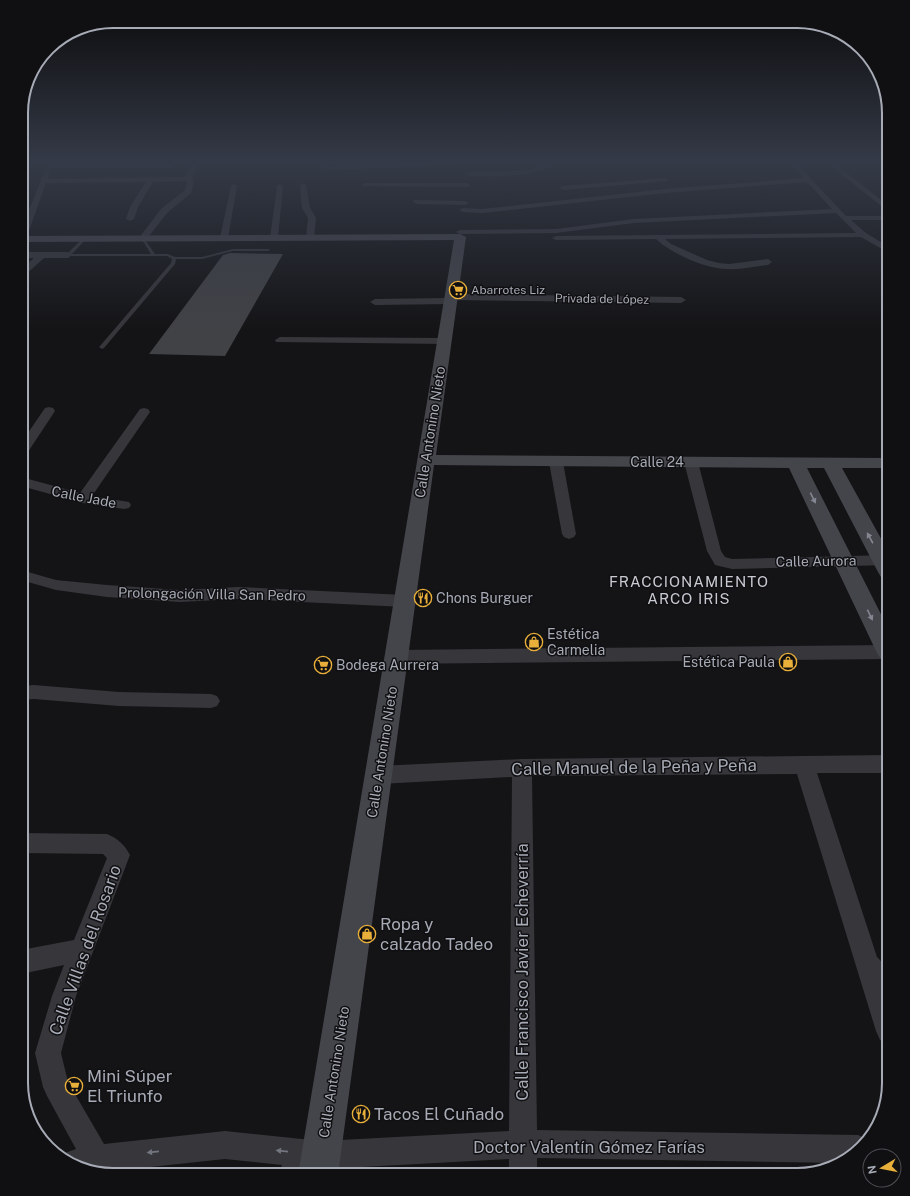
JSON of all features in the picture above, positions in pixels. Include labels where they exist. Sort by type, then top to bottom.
[{"type":"main road","points":[[28,239],[310,238],[408,219]]},
{"type":"main road","name":"Calle Antonino Nieto","points":[[320,1165],[462,219]]},
{"type":"main road","name":"Calle 24","points":[[426,460],[882,463]]},
{"type":"main road","points":[[796,463],[882,638]]},
{"type":"main road","points":[[830,463],[882,555]]},
{"type":"street","points":[[143,238],[158,219]]},
{"type":"street","points":[[224,238],[228,219]]},
{"type":"street","points":[[274,238],[276,219]]},
{"type":"street","points":[[310,238],[312,219]]},
{"type":"street","points":[[507,219],[556,231],[565,238]]},
{"type":"street","points":[[556,231],[634,221],[677,219]]},
{"type":"street","points":[[795,219],[806,230]]},
{"type":"street","points":[[846,220],[872,219]]},
{"type":"street","points":[[846,220],[863,235],[882,246]]},
{"type":"street","points":[[493,239],[659,238],[806,230],[863,235]]},
{"type":"street","points":[[659,238],[668,246],[704,262],[718,266],[729,267],[768,262]]},
{"type":"street","points":[[874,241],[882,241]]},
{"type":"street","points":[[28,255],[71,255]]},
{"type":"street","points":[[28,268],[42,255]]},
{"type":"street","name":"Privada de López","points":[[375,302],[450,299],[681,300]]},
{"type":"street","points":[[280,340],[444,341]]},
{"type":"street","points":[[28,442],[49,411]]},
{"type":"street","points":[[83,499],[144,412]]},
{"type":"street","points":[[556,462],[569,534]]},
{"type":"street","name":"Calle Aurora","points":[[691,462],[714,551],[720,561],[732,564],[844,560],[882,564]]},
{"type":"street","name":"Calle Jade","points":[[28,483],[83,499],[124,505]]},
{"type":"street","name":"Prolongación Villa San Pedro","points":[[28,577],[56,585],[115,592],[180,596],[238,593],[405,601]]},
{"type":"street","points":[[396,657],[882,652]]},
{"type":"street","points":[[28,692],[119,700],[211,701]]},
{"type":"street","name":"Calle Manuel de la Peña y Peña","points":[[378,775],[522,768],[882,764]]},
{"type":"street","points":[[804,765],[882,1010]]},
{"type":"street","name":"Calle Francisco Javier Echeverría","points":[[522,768],[523,1168]]},
{"type":"street","name":"Calle Villas del Rosario","points":[[28,843],[107,844],[119,855],[64,996],[48,1053],[56,1087],[85,1161]]},
{"type":"street","points":[[28,961],[82,950]]},
{"type":"street","points":[[866,962],[882,979]]},
{"type":"street","name":"Doctor Valentín Gómez Farías","points":[[85,1161],[225,1145],[320,1165],[522,1144],[852,1148]]},
{"type":"lane","points":[[71,255],[85,238]]},
{"type":"lane","points":[[143,238],[154,255]]},
{"type":"lane","points":[[71,255],[168,255],[174,258],[202,258],[233,250],[268,250]]},
{"type":"lane","points":[[102,347],[173,263],[174,258]]},
{"type":"building","points":[[230,253],[283,254],[225,356],[149,354],[223,255]]},
{"type":"place","name":"Abarrotes Liz","points":[[458,290]]},
{"type":"place","name":"Chons Burguer","points":[[423,598]]},
{"type":"place","name":"Estética Carmelia","points":[[534,642]]},
{"type":"place","name":"Estética Paula","points":[[788,662]]},
{"type":"place","name":"Bodega Aurrera","points":[[323,665]]},
{"type":"place","name":"Ropa y calzado Tadeo","points":[[367,934]]},
{"type":"place","name":"Mini Súper El Triunfo","points":[[74,1086]]},
{"type":"place","name":"Tacos El Cuñado","points":[[361,1114]]},
{"type":"district","name":"FRACCIONAMIENTO ARCO IRIS","points":[[689,590]]}]
